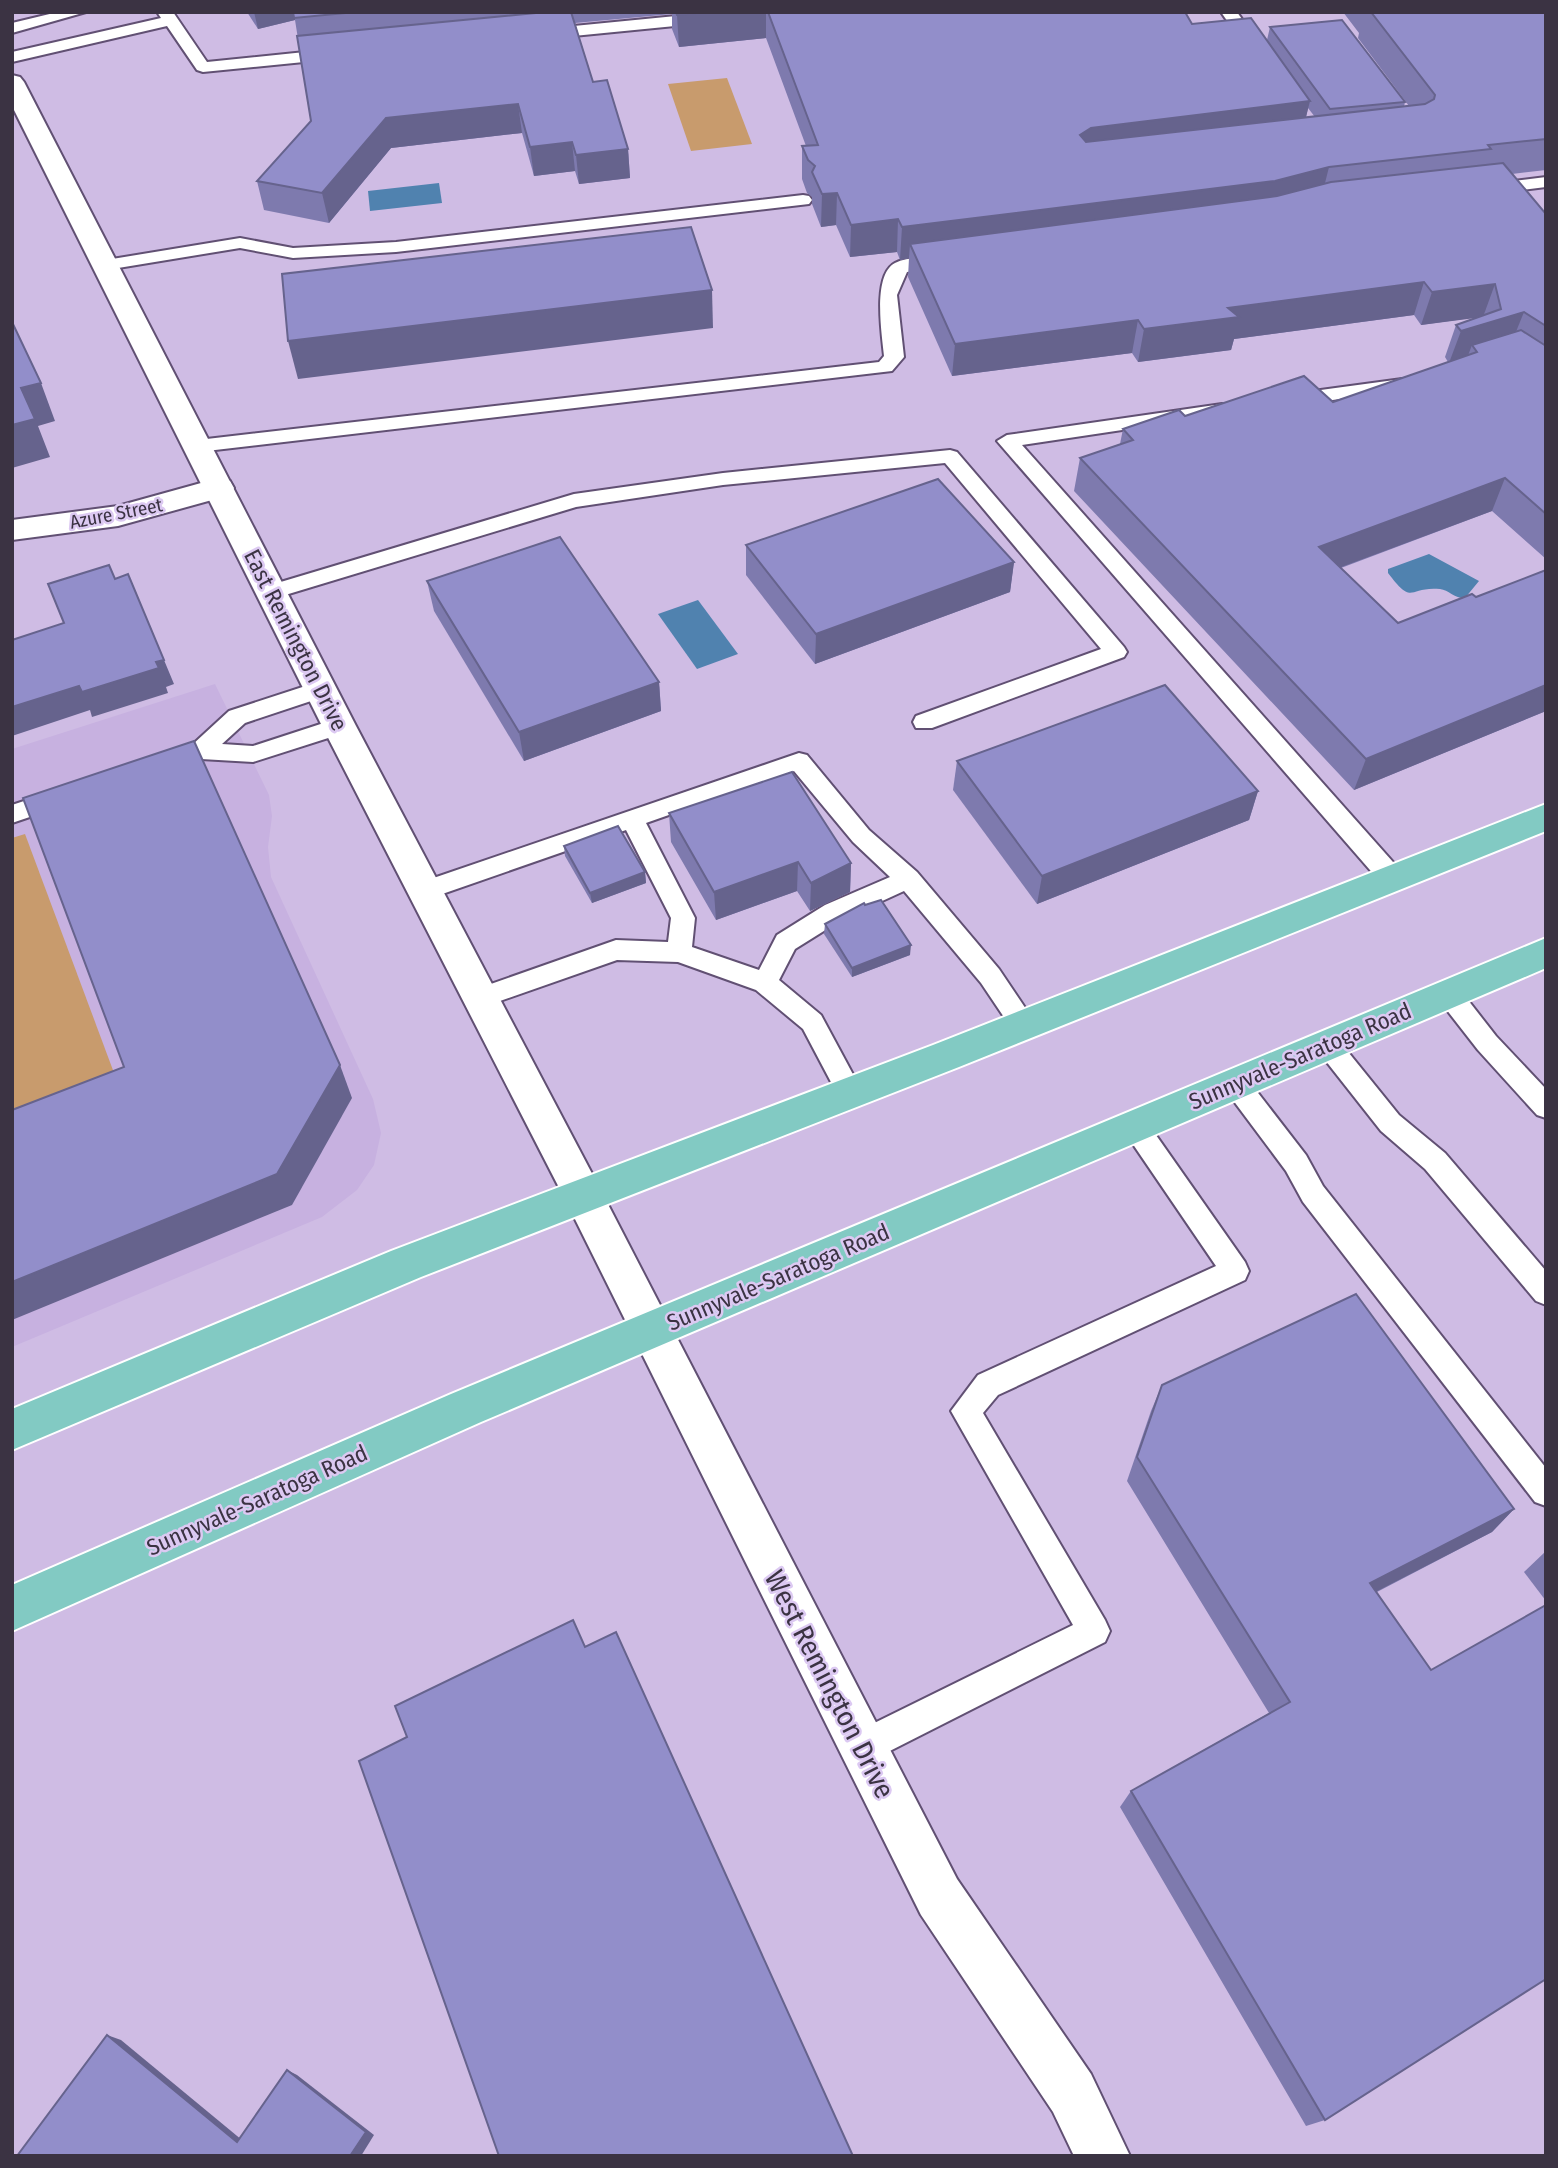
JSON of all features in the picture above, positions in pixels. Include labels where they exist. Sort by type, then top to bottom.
[{"type":"main road","name":"East Remington Drive","points":[[12,82],[339,726],[584,1197]]},
{"type":"main road","name":"Azure Street","points":[[12,530],[118,516],[219,488]]},
{"type":"main road","points":[[12,1430],[406,1264],[850,1093],[1546,817]]},
{"type":"main road","name":"Sunnyvale-Saratoga Road","points":[[12,1608],[454,1413],[1546,952]]},
{"type":"main road","name":"West Remington Drive","points":[[584,1197],[650,1332],[939,1897],[1072,2093],[1103,2156]]},
{"type":"lane","points":[[12,28],[78,12]]},
{"type":"lane","points":[[520,36],[767,12]]},
{"type":"lane","points":[[1229,12],[1263,61]]},
{"type":"lane","points":[[12,57],[168,16],[203,66],[345,53]]},
{"type":"lane","points":[[1466,191],[1546,182]]},
{"type":"lane","points":[[106,265],[240,243],[293,253],[396,247],[803,200]]},
{"type":"lane","points":[[198,446],[886,367],[894,356],[888,295],[900,267],[968,259]]},
{"type":"lane","points":[[1266,404],[1428,379]]},
{"type":"lane","points":[[1239,408],[1007,441],[1392,878]]},
{"type":"lane","points":[[272,592],[574,501],[723,479],[950,456],[1116,652],[924,722]]},
{"type":"lane","points":[[200,751],[237,717],[321,689]]},
{"type":"lane","points":[[150,768],[200,751],[253,754],[339,726]]},
{"type":"lane","points":[[425,891],[799,761],[861,836],[908,879],[990,976],[1023,1025]]},
{"type":"lane","points":[[12,814],[88,789]]},
{"type":"lane","points":[[631,818],[683,918],[679,953]]},
{"type":"lane","points":[[765,983],[786,942],[834,912],[908,879]]},
{"type":"lane","points":[[480,998],[615,950],[679,953],[765,983],[813,1022],[850,1093]]},
{"type":"lane","points":[[1447,993],[1487,1043],[1546,1107]]},
{"type":"lane","points":[[1327,1044],[1390,1123],[1435,1161],[1546,1292]]},
{"type":"lane","points":[[1236,1084],[1296,1163],[1313,1194],[1546,1492]]},
{"type":"lane","points":[[862,1747],[1094,1630],[966,1412],[988,1385],[1235,1271],[1135,1126]]},
{"type":"shaded area","points":[[727,78],[752,144],[691,151],[668,84]]},
{"type":"shaded area","points":[[215,684],[269,795],[272,816],[268,847],[271,877],[373,1099],[381,1133],[374,1165],[357,1190],[322,1217],[12,1347],[12,749]]},
{"type":"shaded area","points":[[25,834],[120,1089],[12,1130],[12,838]]},
{"type":"water","points":[[439,183],[442,203],[370,211],[368,191]]},
{"type":"water","points":[[1429,554],[1479,581],[1465,598],[1440,589],[1407,592],[1388,573],[1388,569]]},
{"type":"water","points":[[698,600],[738,654],[697,669],[658,614]]},
{"type":"building","points":[[293,12],[356,12],[294,18]]},
{"type":"building","points":[[546,12],[571,12],[593,82],[607,80],[628,149],[576,155],[572,142],[530,147],[518,104],[386,118],[322,193],[257,181],[311,121],[297,36]]},
{"type":"building","points":[[676,12],[707,12],[677,15]]},
{"type":"building","points":[[768,12],[1185,12],[1192,24],[1251,18],[1310,101],[1091,128],[1080,135],[1086,142],[1425,104],[1434,99],[1435,95],[1371,12],[1546,12],[1546,139],[1488,145],[1491,149],[1329,167],[1275,181],[902,227],[898,219],[851,225],[837,193],[822,194],[812,172],[815,166],[808,160],[802,146],[818,145]]},
{"type":"building","points":[[1342,20],[1405,102],[1330,109],[1270,27]]},
{"type":"building","points":[[1503,163],[1546,214],[1546,326],[1524,312],[1461,331],[1456,325],[1501,309],[1495,284],[1432,292],[1424,282],[1228,308],[1239,317],[1144,329],[1138,320],[955,344],[910,244],[1277,196],[1331,182]]},
{"type":"building","points":[[691,227],[712,290],[288,341],[282,274]]},
{"type":"building","points":[[12,322],[41,383],[21,388],[35,419],[12,425]]},
{"type":"building","points":[[1521,330],[1546,346],[1546,514],[1505,478],[1319,547],[1398,623],[1472,594],[1476,597],[1546,570],[1546,685],[1366,759],[1080,458],[1133,440],[1123,429],[1179,410],[1185,416],[1304,376],[1333,402],[1477,352],[1472,345]]},
{"type":"building","points":[[938,479],[1014,562],[816,634],[746,545]]},
{"type":"building","points":[[560,537],[659,682],[519,732],[427,581]]},
{"type":"building","points":[[109,565],[115,579],[128,574],[164,660],[156,662],[159,668],[82,692],[79,686],[12,707],[12,640],[64,623],[48,584]]},
{"type":"building","points":[[1165,685],[1258,791],[1042,876],[957,761]]},
{"type":"building","points":[[194,741],[340,1065],[277,1174],[12,1282],[12,1110],[124,1067],[23,798]]},
{"type":"building","points":[[792,772],[851,863],[811,883],[798,862],[714,892],[669,813]]},
{"type":"building","points":[[618,826],[645,872],[590,893],[564,846]]},
{"type":"building","points":[[881,900],[911,945],[852,968],[825,924],[864,903],[865,905]]},
{"type":"building","points":[[1356,1294],[1514,1509],[1370,1583],[1431,1670],[1546,1605],[1546,1979],[1325,2120],[1131,1791],[1290,1702],[1137,1457],[1162,1385]]},
{"type":"building","points":[[573,1620],[585,1647],[616,1632],[853,2156],[499,2156],[359,1761],[407,1737],[395,1706]]},
{"type":"building","points":[[107,2035],[237,2142],[287,2070],[366,2132],[350,2156],[17,2156]]}]
